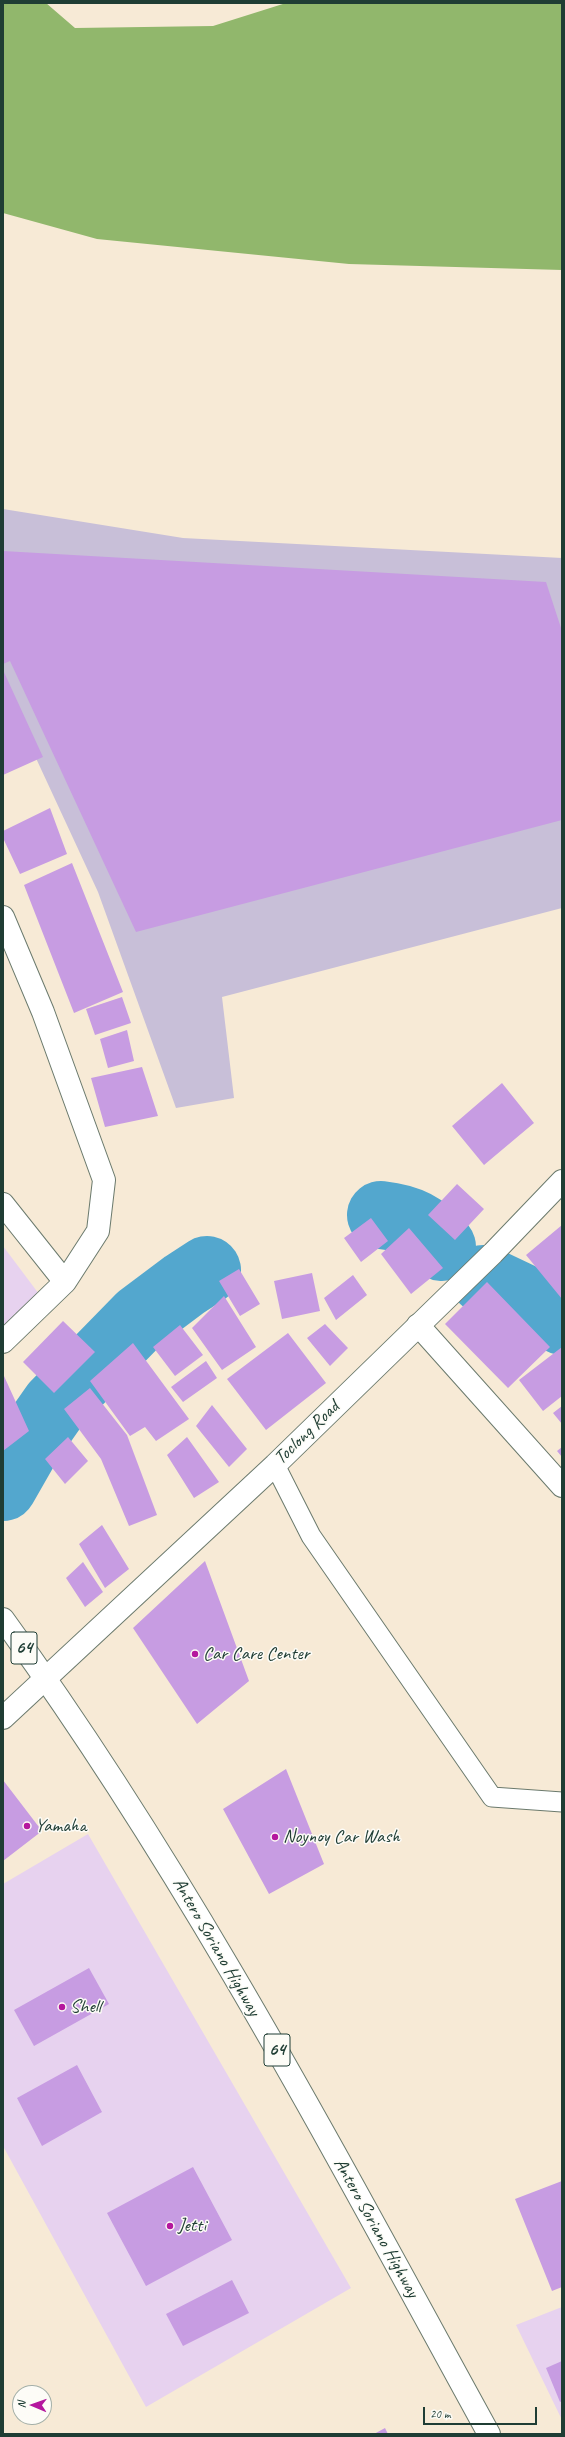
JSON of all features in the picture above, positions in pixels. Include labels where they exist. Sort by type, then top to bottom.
[{"type":"street","points":[[3,917],[43,1012],[104,1180],[98,1231],[65,1282],[3,1342]]},
{"type":"street","name":"Toclong Road","points":[[3,1718],[45,1677],[275,1464],[560,1188]]},
{"type":"street","points":[[3,1204],[65,1282]]},
{"type":"street","points":[[418,1325],[562,1486]]},
{"type":"street","name":"Antero Soriano Highway","points":[[3,1619],[45,1677],[165,1861],[293,2077],[488,2434]]},
{"type":"lane","points":[[275,1464],[311,1536],[492,1797],[562,1802]]},
{"type":"shaded area","points":[[3,509],[183,538],[562,558],[562,908],[222,997],[234,1098],[176,1108],[98,892],[3,687]]},
{"type":"shaded area","points":[[3,1246],[39,1294],[3,1326]]},
{"type":"shaded area","points":[[88,1834],[351,2288],[146,2407],[3,2146],[3,1884]]},
{"type":"shaded area","points":[[562,2307],[562,2420],[516,2325]]},
{"type":"green space","points":[[3,3],[46,3],[75,28],[213,26],[286,3],[562,3],[562,270],[349,264],[97,239],[3,213]]},
{"type":"building","points":[[3,551],[546,582],[562,631],[562,820],[136,932],[10,661],[3,664]]},
{"type":"building","points":[[3,670],[43,757],[3,775]]},
{"type":"building","points":[[50,808],[67,854],[20,874],[3,838],[3,831]]},
{"type":"building","points":[[72,863],[123,992],[74,1013],[24,885]]},
{"type":"building","points":[[122,997],[131,1023],[95,1035],[86,1009]]},
{"type":"building","points":[[127,1030],[134,1061],[108,1068],[100,1039]]},
{"type":"building","points":[[142,1067],[158,1116],[105,1127],[91,1078]]},
{"type":"building","points":[[502,1083],[534,1123],[484,1165],[452,1126]]},
{"type":"building","points":[[457,1184],[484,1209],[455,1240],[428,1215]]},
{"type":"building","points":[[371,1218],[388,1241],[361,1262],[344,1238]]},
{"type":"building","points":[[562,1225],[562,1299],[526,1255]]},
{"type":"building","points":[[409,1228],[443,1268],[411,1294],[381,1254]]},
{"type":"building","points":[[239,1269],[260,1304],[240,1316],[219,1281]]},
{"type":"building","points":[[312,1273],[320,1311],[282,1319],[274,1281]]},
{"type":"building","points":[[353,1275],[367,1295],[336,1320],[324,1298]]},
{"type":"building","points":[[487,1282],[550,1347],[508,1388],[445,1324]]},
{"type":"building","points":[[224,1296],[256,1347],[222,1370],[192,1328]]},
{"type":"building","points":[[63,1321],[95,1352],[54,1393],[23,1362]]},
{"type":"building","points":[[325,1324],[348,1348],[330,1366],[307,1338]]},
{"type":"building","points":[[180,1325],[203,1355],[175,1376],[153,1347]]},
{"type":"building","points":[[288,1333],[326,1383],[266,1430],[227,1379]]},
{"type":"building","points":[[133,1343],[189,1419],[156,1441],[145,1427],[130,1436],[90,1381]]},
{"type":"building","points":[[562,1347],[562,1396],[543,1411],[519,1380]]},
{"type":"building","points":[[206,1361],[217,1378],[183,1402],[171,1387]]},
{"type":"building","points":[[4,1376],[29,1431],[3,1451],[3,1377]]},
{"type":"building","points":[[90,1388],[127,1435],[157,1515],[129,1526],[101,1459],[64,1409]]},
{"type":"building","points":[[212,1405],[247,1449],[229,1467],[196,1426]]},
{"type":"building","points":[[562,1406],[562,1424],[553,1413]]},
{"type":"building","points":[[68,1437],[88,1461],[65,1484],[45,1459]]},
{"type":"building","points":[[187,1437],[219,1482],[194,1498],[167,1455]]},
{"type":"building","points":[[562,1447],[562,1457],[557,1451]]},
{"type":"building","points":[[102,1525],[129,1569],[105,1588],[79,1544]]},
{"type":"building","name":"Car Care Center","points":[[205,1561],[249,1681],[197,1724],[133,1628]]},
{"type":"building","points":[[83,1562],[103,1592],[85,1607],[66,1578]]},
{"type":"building","name":"Noynoy Car Wash","points":[[286,1769],[324,1864],[269,1894],[223,1809]]},
{"type":"building","points":[[3,1780],[42,1831],[3,1861]]},
{"type":"building","name":"Shell","points":[[89,1968],[109,2004],[34,2046],[14,2010]]},
{"type":"building","points":[[77,2065],[102,2112],[42,2146],[17,2098]]},
{"type":"building","name":"Jetti","points":[[193,2167],[232,2240],[146,2286],[107,2213]]},
{"type":"building","points":[[562,2181],[562,2287],[552,2291],[515,2199]]},
{"type":"building","points":[[232,2280],[249,2313],[183,2346],[166,2314]]},
{"type":"building","points":[[562,2361],[562,2401],[560,2402],[546,2368]]},
{"type":"building","points":[[385,2428],[388,2434],[374,2434]]},
{"type":"waterway","points":[[381,1215],[400,1218],[415,1224],[422,1228],[442,1247]]},
{"type":"waterway","points":[[3,1487],[27,1445],[55,1405],[140,1318],[184,1285],[207,1270]]},
{"type":"waterway","points":[[483,1279],[523,1298],[562,1321]]},
{"type":"place","name":"Car Care Center","points":[[195,1654]]},
{"type":"place","name":"Yamaha","points":[[27,1826]]},
{"type":"place","name":"Noynoy Car Wash","points":[[275,1837]]},
{"type":"place","name":"Shell","points":[[62,2007]]},
{"type":"place","name":"Jetti","points":[[170,2226]]}]
